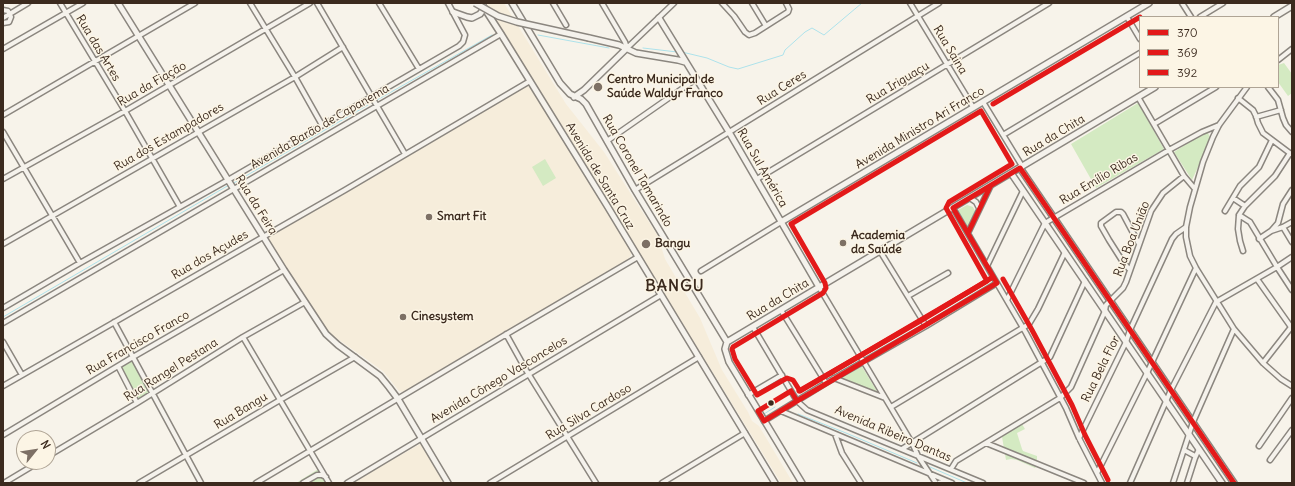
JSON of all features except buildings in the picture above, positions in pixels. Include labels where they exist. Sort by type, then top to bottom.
[{"type":"main road","name":"Rua da Feira","points":[[118,3],[284,270],[329,338],[380,376],[398,399],[448,483]]},
{"type":"main road","points":[[475,3],[498,16],[517,22],[613,43],[636,53],[685,62]]},
{"type":"main road","name":"Rua Coronel Tamarindo","points":[[512,3],[560,83],[566,91],[574,97],[581,99],[586,104],[635,190],[727,342],[725,349],[729,362],[802,483]]},
{"type":"main road","name":"Avenida Ministro Ari Franco","points":[[781,222],[1149,3]]},
{"type":"main road","points":[[453,12],[472,18],[480,14],[483,10],[482,4]]},
{"type":"main road","name":"Avenida de Santa Cruz","points":[[482,4],[775,483]]},
{"type":"main road","points":[[1276,16],[1292,6]]},
{"type":"main road","name":"Rua Sul América","points":[[659,18],[757,179],[819,287]]},
{"type":"main road","points":[[574,97],[584,90],[627,48]]},
{"type":"main road","name":"Rua da Chita","points":[[727,342],[1153,88]]},
{"type":"main road","points":[[1021,167],[1054,218],[1235,483]]},
{"type":"main road","points":[[1011,173],[1222,483]]},
{"type":"street","points":[[3,18],[28,3]]},
{"type":"street","name":"Rua das Artes","points":[[60,3],[180,207]]},
{"type":"street","points":[[3,49],[83,3]]},
{"type":"street","points":[[3,115],[195,3]]},
{"type":"street","points":[[250,3],[295,76],[322,125]]},
{"type":"street","name":"Rua da Fiação","points":[[3,180],[125,112],[310,3]]},
{"type":"street","points":[[317,3],[406,154]]},
{"type":"street","points":[[379,3],[419,69]]},
{"type":"street","points":[[448,3],[453,12]]},
{"type":"street","points":[[553,3],[566,25]]},
{"type":"street","points":[[602,3],[627,48],[674,3]]},
{"type":"street","points":[[722,3],[734,16],[746,33],[751,35],[788,12],[789,9],[786,3]]},
{"type":"street","points":[[752,3],[766,26]]},
{"type":"street","name":"Rua Saina","points":[[910,3],[973,107]]},
{"type":"street","name":"Rua Ceres","points":[[635,190],[939,3]]},
{"type":"street","name":"Rua Iriguaçu","points":[[757,179],[1049,3]]},
{"type":"street","points":[[1182,3],[1190,16]]},
{"type":"street","points":[[1202,16],[1223,3]]},
{"type":"street","points":[[3,10],[6,10],[11,14]]},
{"type":"street","name":"Avenida Barão de Capanema","points":[[3,323],[231,184],[322,125],[459,46],[463,42],[465,35],[453,12]]},
{"type":"street","points":[[3,23],[10,21],[11,14]]},
{"type":"street","points":[[1127,17],[1139,37]]},
{"type":"street","name":"Avenida Barão de Capanema","points":[[3,308],[180,207],[231,184],[377,106],[501,34]]},
{"type":"street","name":"Rua dos Estampadores","points":[[3,244],[199,132],[343,46]]},
{"type":"street","points":[[1279,57],[1292,49]]},
{"type":"street","points":[[1003,135],[1139,54]]},
{"type":"street","points":[[607,142],[696,79]]},
{"type":"street","name":"Rua dos Açudes","points":[[3,386],[530,81]]},
{"type":"street","points":[[1154,124],[1214,88]]},
{"type":"street","points":[[1244,88],[1219,125],[1203,162],[1186,226],[1188,246],[1196,268],[1234,329],[1263,363],[1281,380],[1292,386]]},
{"type":"street","points":[[1269,88],[1278,100],[1286,125],[1292,132]]},
{"type":"street","points":[[1138,97],[1184,176],[1195,189]]},
{"type":"street","points":[[1238,98],[1253,110],[1260,129],[1291,154],[1274,176],[1245,206],[1239,215],[1238,229],[1243,251]]},
{"type":"street","points":[[983,102],[1021,167]]},
{"type":"street","points":[[1256,117],[1281,110]]},
{"type":"street","name":"Rua Emílio Ribas","points":[[1045,223],[1169,150],[1202,132],[1219,125]]},
{"type":"street","points":[[3,132],[80,263]]},
{"type":"street","points":[[1225,211],[1240,186],[1259,167],[1272,140]]},
{"type":"street","name":"Rua Boa União","points":[[951,469],[956,461],[1060,398],[1071,387],[1105,311],[1106,305],[1123,288],[1151,210],[1163,193],[1184,176]]},
{"type":"street","points":[[968,233],[990,185]]},
{"type":"street","points":[[1259,239],[1271,231],[1278,223],[1283,204],[1292,190]]},
{"type":"street","points":[[987,266],[1023,191]]},
{"type":"street","points":[[970,198],[976,202],[979,209]]},
{"type":"street","points":[[1233,198],[1245,206]]},
{"type":"street","points":[[953,208],[1042,362],[1102,483]]},
{"type":"street","points":[[1130,270],[1123,262],[1100,226],[1101,223],[1116,212],[1121,212],[1139,244]]},
{"type":"street","points":[[1239,215],[1250,222],[1259,239],[1292,290]]},
{"type":"street","name":"Avenida Ministro Ari Franco","points":[[701,270],[781,222]]},
{"type":"street","points":[[1271,231],[1292,222]]},
{"type":"street","points":[[1007,300],[1045,223]]},
{"type":"street","name":"Rua Bela Flor","points":[[1079,438],[1126,342],[1130,330],[1172,239],[1186,226]]},
{"type":"street","points":[[1283,227],[1292,242]]},
{"type":"street","points":[[880,251],[926,326]]},
{"type":"street","points":[[890,407],[1028,324],[1038,309],[1065,252]]},
{"type":"street","points":[[1130,483],[1171,390],[1216,302],[1277,267],[1292,256]]},
{"type":"street","points":[[256,483],[486,345],[638,257]]},
{"type":"street","points":[[1097,473],[1147,373],[1196,268]]},
{"type":"street","name":"Rua Francisco Franco","points":[[3,435],[133,357],[284,270]]},
{"type":"street","points":[[908,296],[948,273]]},
{"type":"street","points":[[1257,279],[1291,326],[1263,363]]},
{"type":"street","points":[[902,449],[1050,357],[1085,281]]},
{"type":"street","points":[[764,421],[834,378],[926,326],[997,283]]},
{"type":"street","name":"Rua Sul América","points":[[819,287],[912,443],[918,456],[937,483]]},
{"type":"street","name":"Avenida Cônego Vasconcelos","points":[[347,483],[661,295]]},
{"type":"street","name":"Rua Rangel Pestana","points":[[56,451],[152,394],[243,337],[305,302]]},
{"type":"street","points":[[781,310],[826,383]]},
{"type":"street","points":[[114,322],[185,456],[201,483]]},
{"type":"street","points":[[753,327],[797,401]]},
{"type":"street","points":[[1173,483],[1193,422],[1234,329]]},
{"type":"street","points":[[506,334],[596,483]]},
{"type":"street","points":[[243,337],[329,483]]},
{"type":"street","points":[[3,342],[22,375]]},
{"type":"street","name":"Rua Silva Cardoso","points":[[490,483],[699,357]]},
{"type":"street","name":"Rua Bangu","points":[[139,483],[280,400],[355,358]]},
{"type":"street","points":[[118,366],[137,403]]},
{"type":"street","points":[[748,395],[782,375]]},
{"type":"street","points":[[834,378],[885,398]]},
{"type":"street","points":[[1259,446],[1292,398]]},
{"type":"street","name":"Avenida Ribeiro Dantas","points":[[797,401],[807,410],[983,483]]},
{"type":"street","name":"Avenida Ribeiro Dantas","points":[[781,411],[952,483]]},
{"type":"street","points":[[1270,460],[1292,430]]},
{"type":"street","points":[[662,483],[745,433]]},
{"type":"street","points":[[835,434],[842,453],[860,483]]},
{"type":"street","points":[[986,443],[1084,483]]},
{"type":"street","points":[[1187,483],[1195,456],[1199,449]]},
{"type":"street","points":[[1184,450],[1195,456]]},
{"type":"street","points":[[4,483],[26,470]]},
{"type":"street","points":[[303,483],[317,475],[322,475],[326,478]]},
{"type":"street","points":[[937,483],[944,480]]},
{"type":"shaded area","points":[[485,3],[504,3],[566,104],[604,152],[658,236],[665,259],[700,318],[722,370],[752,421],[759,426],[793,483],[781,483]]},
{"type":"shaded area","points":[[527,86],[531,88],[631,251],[631,255],[628,260],[407,391],[399,391],[383,371],[325,330],[269,240],[269,236]]},
{"type":"shaded area","points":[[420,444],[444,483],[352,483]]},
{"type":"green space","points":[[1284,63],[1292,74],[1292,93],[1288,96],[1279,83],[1279,65]]},
{"type":"green space","points":[[1138,103],[1164,149],[1096,188],[1071,144]]},
{"type":"green space","points":[[1207,131],[1211,139],[1192,180],[1174,152]]},
{"type":"green space","points":[[545,159],[556,178],[543,186],[532,167]]},
{"type":"green space","points":[[967,205],[973,207],[975,211],[968,227],[958,210]]},
{"type":"green space","points":[[133,357],[152,394],[137,403],[118,366]]},
{"type":"green space","points":[[861,365],[878,393],[840,378]]},
{"type":"green space","points":[[1022,424],[1025,429],[1017,433],[1023,451],[1037,456],[1037,466],[1035,468],[1017,460],[1006,460],[1002,437]]},
{"type":"green space","points":[[320,468],[329,483],[296,483]]},
{"type":"waterway","points":[[682,52],[707,58],[738,69],[783,55],[785,50],[805,32],[812,28],[824,35],[862,3]]},
{"type":"waterway","points":[[377,100],[492,35]]},
{"type":"waterway","points":[[538,35],[609,48]]},
{"type":"waterway","points":[[643,48],[677,52]]},
{"type":"waterway","points":[[232,184],[368,105]]},
{"type":"waterway","points":[[3,317],[229,185]]},
{"type":"waterway","points":[[764,414],[775,407]]},
{"type":"waterway","points":[[798,414],[917,463]]},
{"type":"waterway","points":[[930,467],[967,483]]},
{"type":"transit line","name":"369","points":[[993,104],[1139,18]]},
{"type":"transit line","name":"369","points":[[981,111],[1012,164],[949,202],[946,208],[987,281],[800,391],[793,380],[787,378],[757,395],[735,359],[732,349],[733,347],[823,293],[826,288],[825,283],[791,224],[981,111]]},
{"type":"transit line","name":"370","points":[[997,283],[953,208],[1020,168],[1234,483]]},
{"type":"transit line","name":"370","points":[[968,233],[991,185]]},
{"type":"transit line","name":"392","points":[[799,391],[993,277]]},
{"type":"transit line","name":"392","points":[[1003,279],[1072,405],[1085,435],[1108,480]]},
{"type":"transit line","name":"370","points":[[797,401],[997,283]]},
{"type":"transit line","name":"370","points":[[791,391],[797,401],[764,421],[758,411],[791,391]]},
{"type":"place","name":"Centro Municipal de Saúde Waldyr Franco","points":[[598,87]]},
{"type":"place","name":"Smart Fit","points":[[429,217]]},
{"type":"place","name":"Academia da Saúde","points":[[843,243]]},
{"type":"place","name":"Bangu","points":[[646,244]]},
{"type":"place","name":"Cinesystem","points":[[403,317]]},
{"type":"district","name":"BANGU","points":[[675,286]]}]
